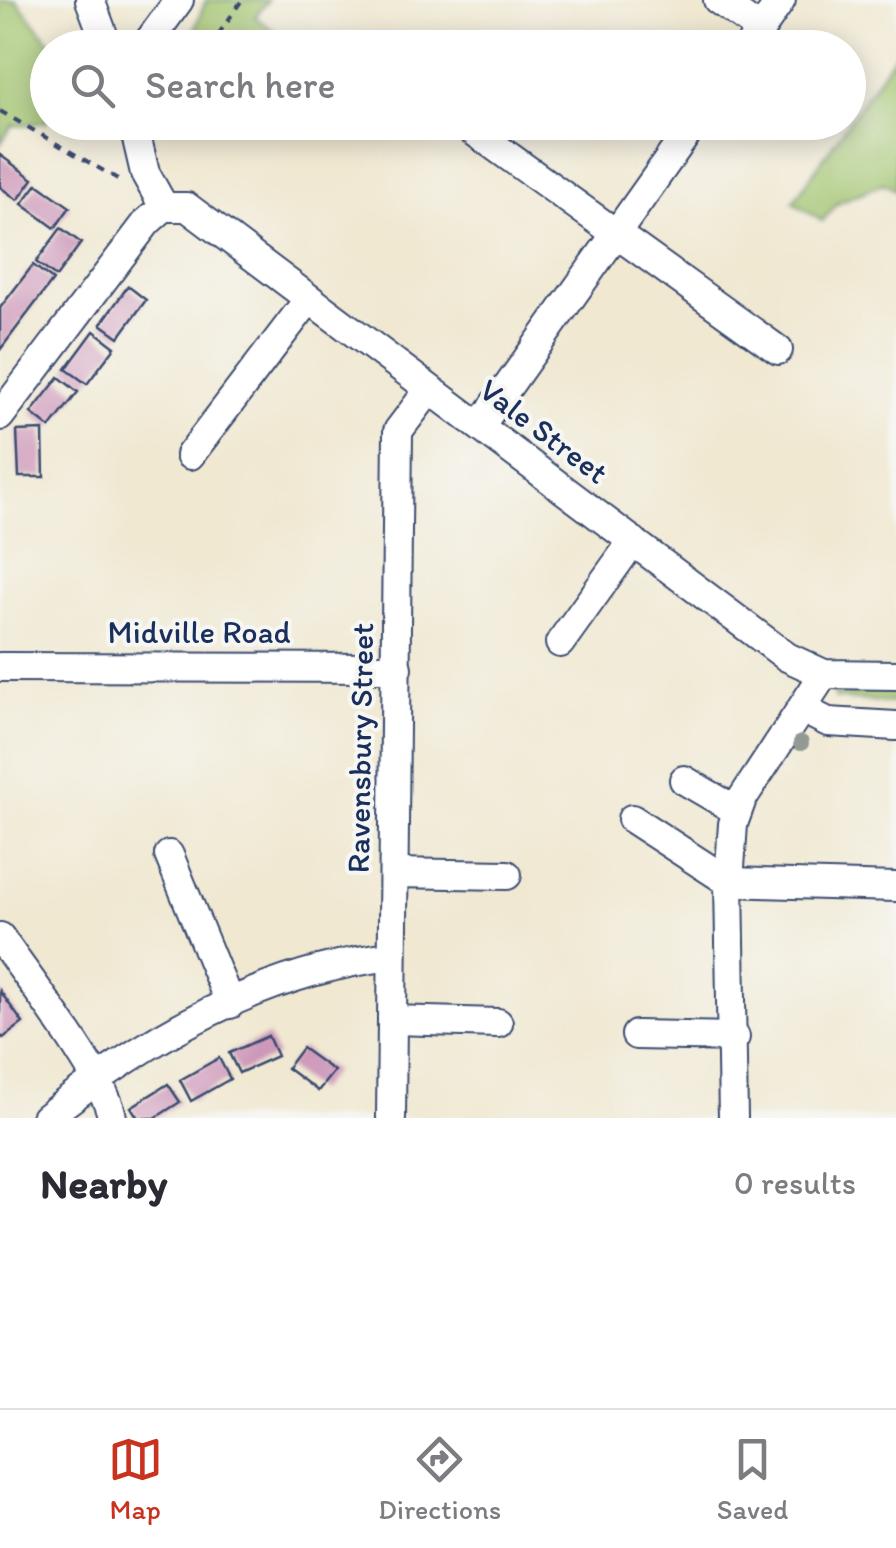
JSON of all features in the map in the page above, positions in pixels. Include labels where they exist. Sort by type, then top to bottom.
[{"type":"street","points":[[90,0],[101,30]]},
{"type":"street","points":[[157,30],[179,0]]},
{"type":"street","points":[[718,0],[746,30]]},
{"type":"street","points":[[761,30],[782,0]]},
{"type":"street","points":[[0,416],[147,222],[164,206],[145,173],[137,140]]},
{"type":"street","points":[[487,140],[778,350]]},
{"type":"street","points":[[480,426],[682,140]]},
{"type":"street","name":"Vale Street","points":[[164,206],[187,208],[786,657],[824,674],[896,675]]},
{"type":"street","points":[[190,455],[309,299]]},
{"type":"street","name":"Ravensbury Street","points":[[391,1118],[398,430],[429,390]]},
{"type":"street","points":[[560,642],[632,540]]},
{"type":"street","name":"Midville Road","points":[[0,667],[397,668]]},
{"type":"street","points":[[734,1118],[729,882],[737,811],[824,674]]},
{"type":"street","points":[[802,709],[828,722],[896,726]]},
{"type":"street","points":[[684,780],[737,811]]},
{"type":"street","points":[[632,819],[729,882],[896,887]]},
{"type":"street","points":[[168,855],[230,1004]]},
{"type":"street","points":[[394,873],[507,875]]},
{"type":"street","points":[[0,937],[94,1079],[111,1107],[112,1118]]},
{"type":"street","points":[[46,1118],[94,1079],[152,1042],[230,1004],[332,965],[392,956]]},
{"type":"street","points":[[392,1020],[498,1023]]},
{"type":"street","points":[[636,1035],[734,1037]]},
{"type":"path","points":[[221,30],[242,0]]},
{"type":"path","points":[[0,111],[30,128]]},
{"type":"path","points":[[50,140],[130,186]]},
{"type":"green space","points":[[0,0],[16,0],[40,30],[30,30],[30,124],[12,126],[0,144]]},
{"type":"green space","points":[[206,0],[268,0],[255,17],[273,30],[195,30]]},
{"type":"green space","points":[[896,53],[896,191],[884,183],[839,202],[822,221],[793,202],[836,140],[866,140],[866,96]]},
{"type":"green space","points":[[832,689],[896,689],[896,703],[835,698]]},
{"type":"building","points":[[0,155],[33,179],[18,200],[0,187]]},
{"type":"building","points":[[37,184],[70,207],[55,228],[22,204]]},
{"type":"building","points":[[61,228],[81,243],[56,277],[36,262]]},
{"type":"building","points":[[33,265],[53,280],[0,350],[0,308]]},
{"type":"building","points":[[128,286],[146,300],[119,337],[101,324]]},
{"type":"building","points":[[94,331],[115,347],[87,384],[66,369]]},
{"type":"building","points":[[59,377],[78,392],[50,428],[31,413]]},
{"type":"building","points":[[43,430],[44,477],[19,477],[17,431]]},
{"type":"building","points":[[0,991],[23,1023],[3,1038],[0,1035]]},
{"type":"building","points":[[268,1036],[277,1056],[239,1073],[229,1053]]},
{"type":"building","points":[[302,1048],[334,1071],[318,1091],[287,1068]]},
{"type":"building","points":[[219,1058],[230,1079],[191,1101],[180,1080]]},
{"type":"building","points":[[168,1084],[180,1102],[155,1118],[138,1118],[131,1107]]}]
